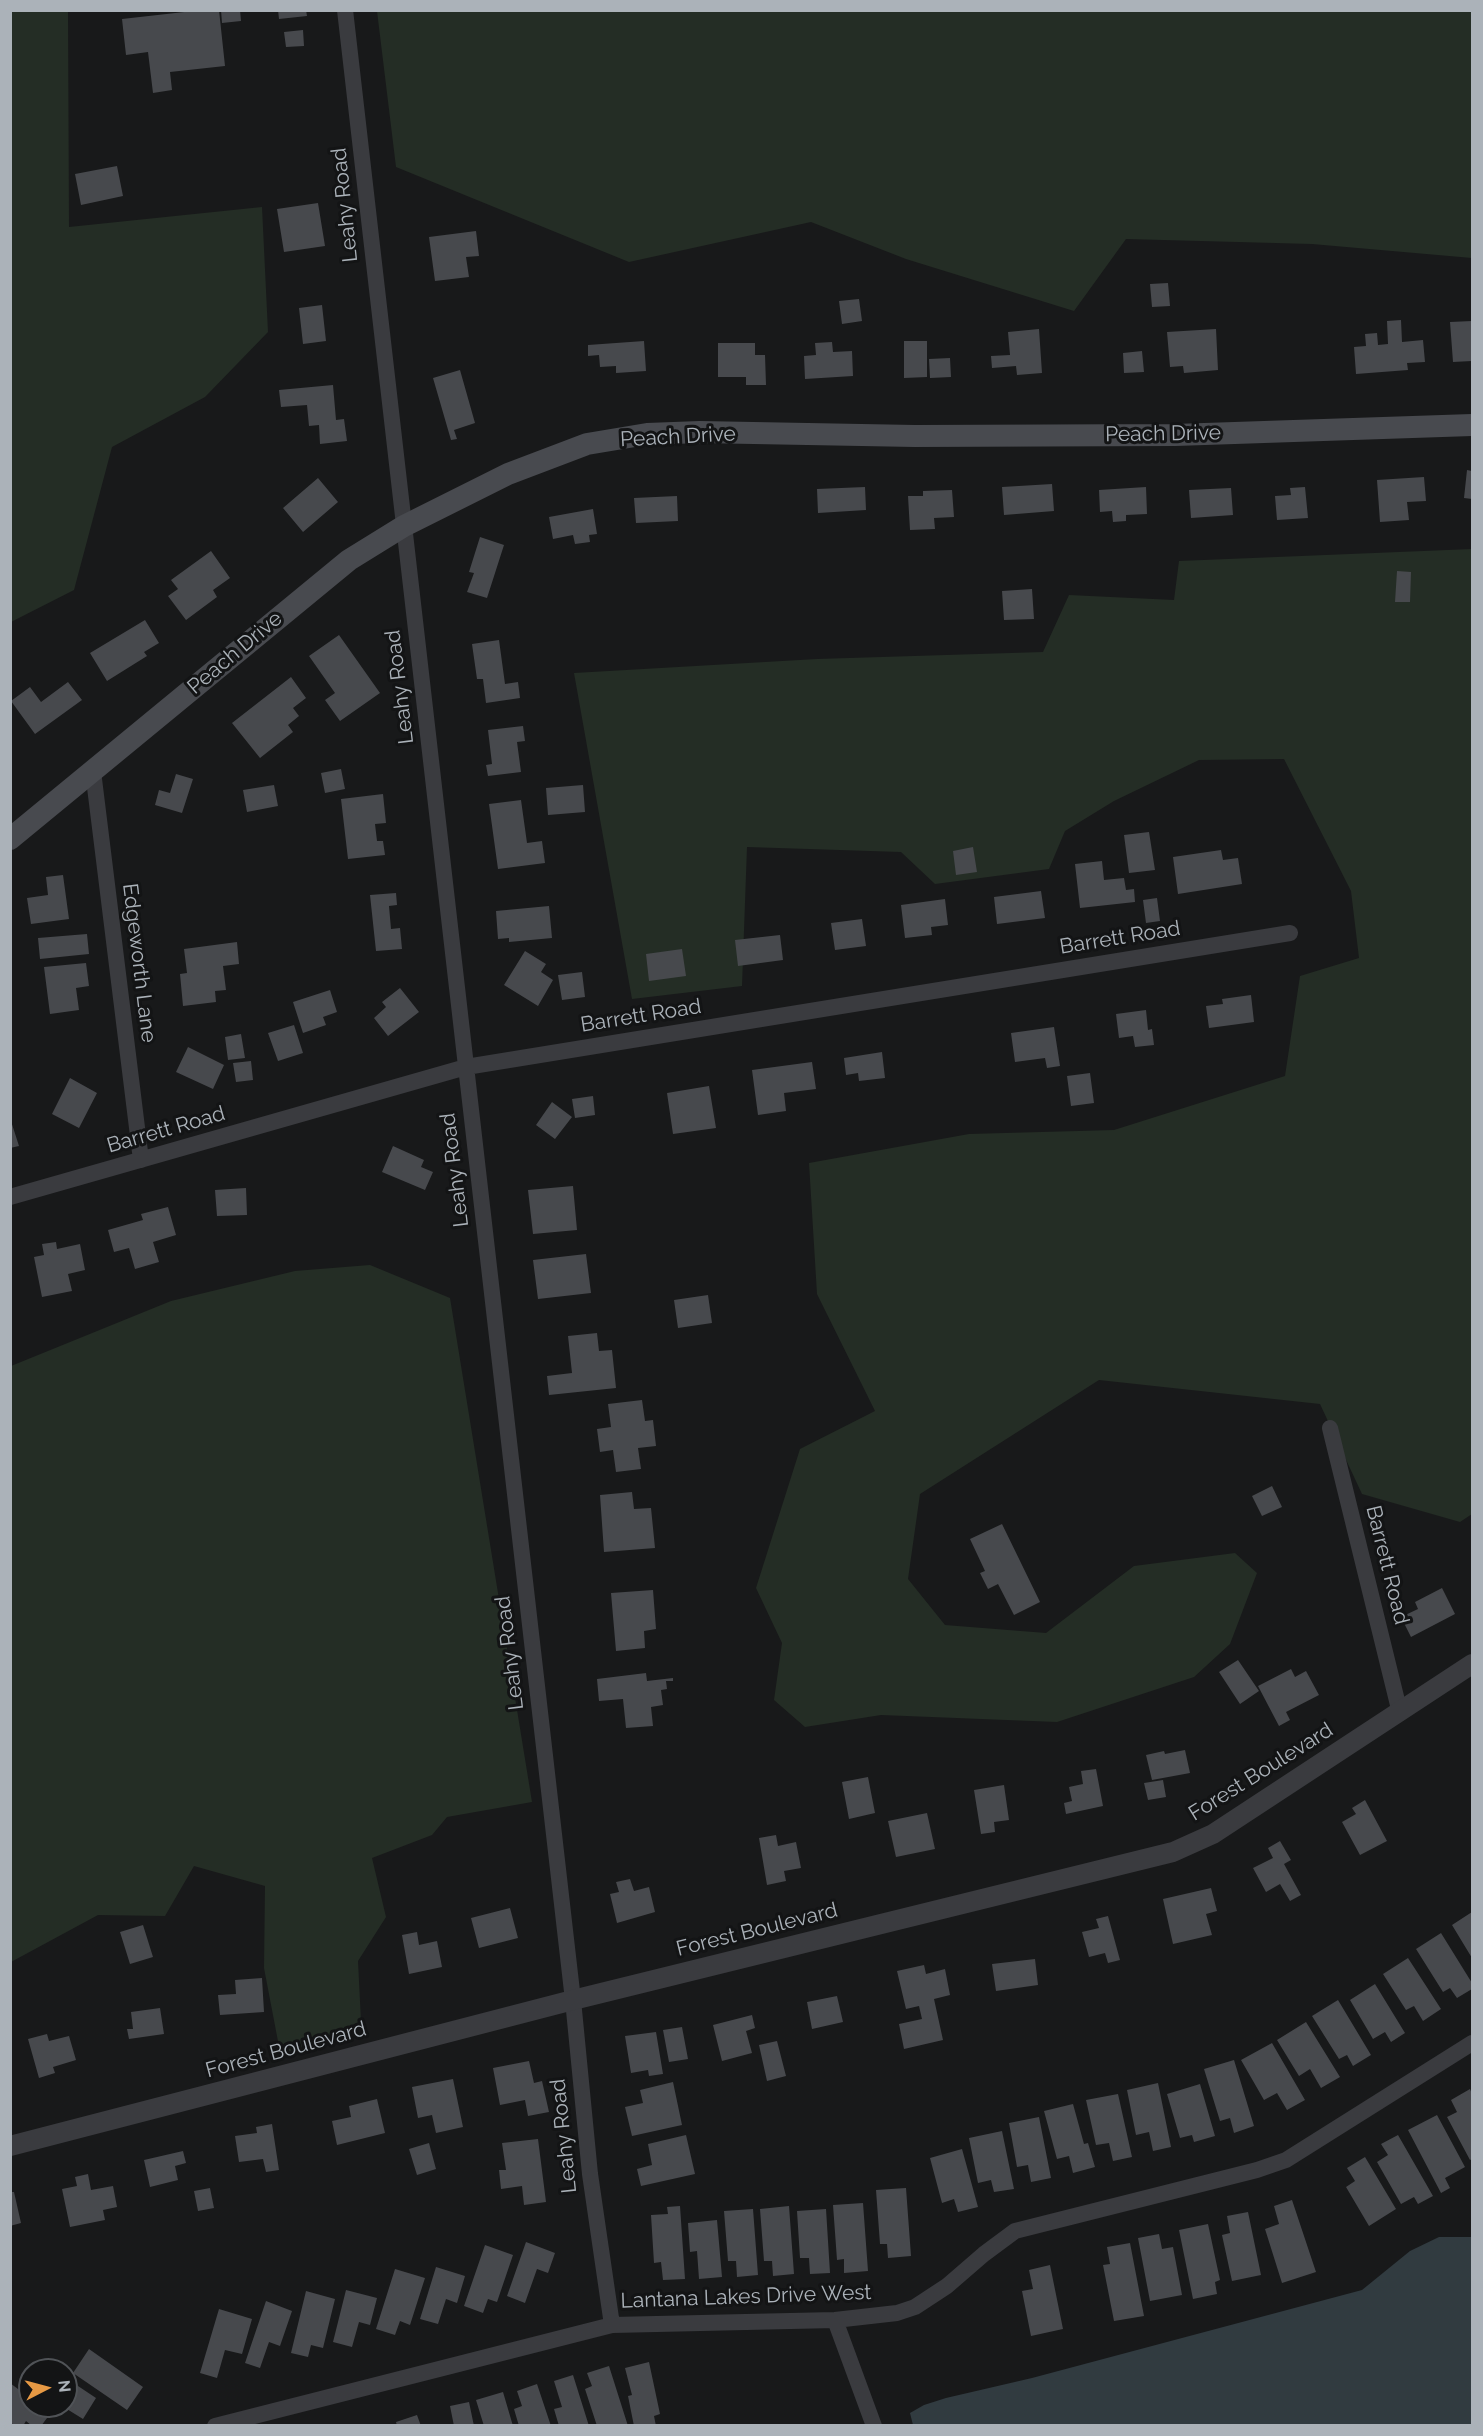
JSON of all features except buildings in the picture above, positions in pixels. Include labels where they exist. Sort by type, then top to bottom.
[{"type":"main road","name":"Peach Drive","points":[[10,839],[349,560],[404,526],[508,474],[587,444],[647,434],[700,432],[915,436],[1175,435],[1473,425]]},
{"type":"street","name":"Leahy Road","points":[[345,10],[573,2000],[590,2174],[612,2325]]},
{"type":"street","name":"Edgeworth Lane","points":[[93,771],[141,1160]]},
{"type":"street","name":"Barrett Road","points":[[10,1197],[466,1067],[1290,933]]},
{"type":"street","name":"Barrett Road","points":[[1330,1428],[1400,1713]]},
{"type":"street","name":"Forest Boulevard","points":[[10,2146],[573,2000],[1173,1852],[1213,1834],[1473,1664]]},
{"type":"street","name":"Lantana Lakes Drive West","points":[[216,2426],[612,2325],[835,2320],[897,2313],[915,2307],[947,2286],[1015,2231],[1257,2170],[1286,2160],[1473,2043]]},
{"type":"street","points":[[835,2320],[874,2426]]},
{"type":"shaded area","points":[[11,10],[68,11],[69,227],[262,207],[268,332],[205,397],[112,447],[74,590],[11,622]]},
{"type":"shaded area","points":[[377,11],[1472,11],[1472,258],[1312,244],[1126,239],[1074,311],[906,259],[811,222],[629,262],[396,167]]},
{"type":"shaded area","points":[[1472,549],[1472,1514],[1460,1522],[1362,1494],[1320,1404],[1099,1380],[920,1494],[908,1579],[945,1625],[1046,1633],[1134,1566],[1235,1553],[1257,1573],[1230,1644],[1194,1677],[1057,1722],[881,1715],[805,1727],[774,1700],[782,1643],[756,1588],[800,1449],[875,1411],[817,1294],[809,1163],[969,1134],[1114,1130],[1285,1076],[1300,976],[1359,958],[1351,891],[1284,759],[1199,760],[1114,801],[1065,831],[1049,869],[935,884],[901,852],[747,847],[742,986],[632,999],[574,673],[817,659],[1043,652],[1069,595],[1174,600],[1179,561]]},
{"type":"shaded area","points":[[370,1265],[450,1298],[532,1802],[447,1817],[432,1835],[372,1858],[386,1917],[358,1961],[361,2021],[281,2057],[264,1968],[265,1886],[194,1866],[165,1916],[98,1915],[11,1962],[11,1366],[171,1301],[295,1271]]},
{"type":"shaded area","points":[[1439,2237],[1472,2237],[1472,2425],[913,2425],[910,2413],[924,2405],[946,2398],[1032,2378],[1362,2290],[1410,2251]]}]
